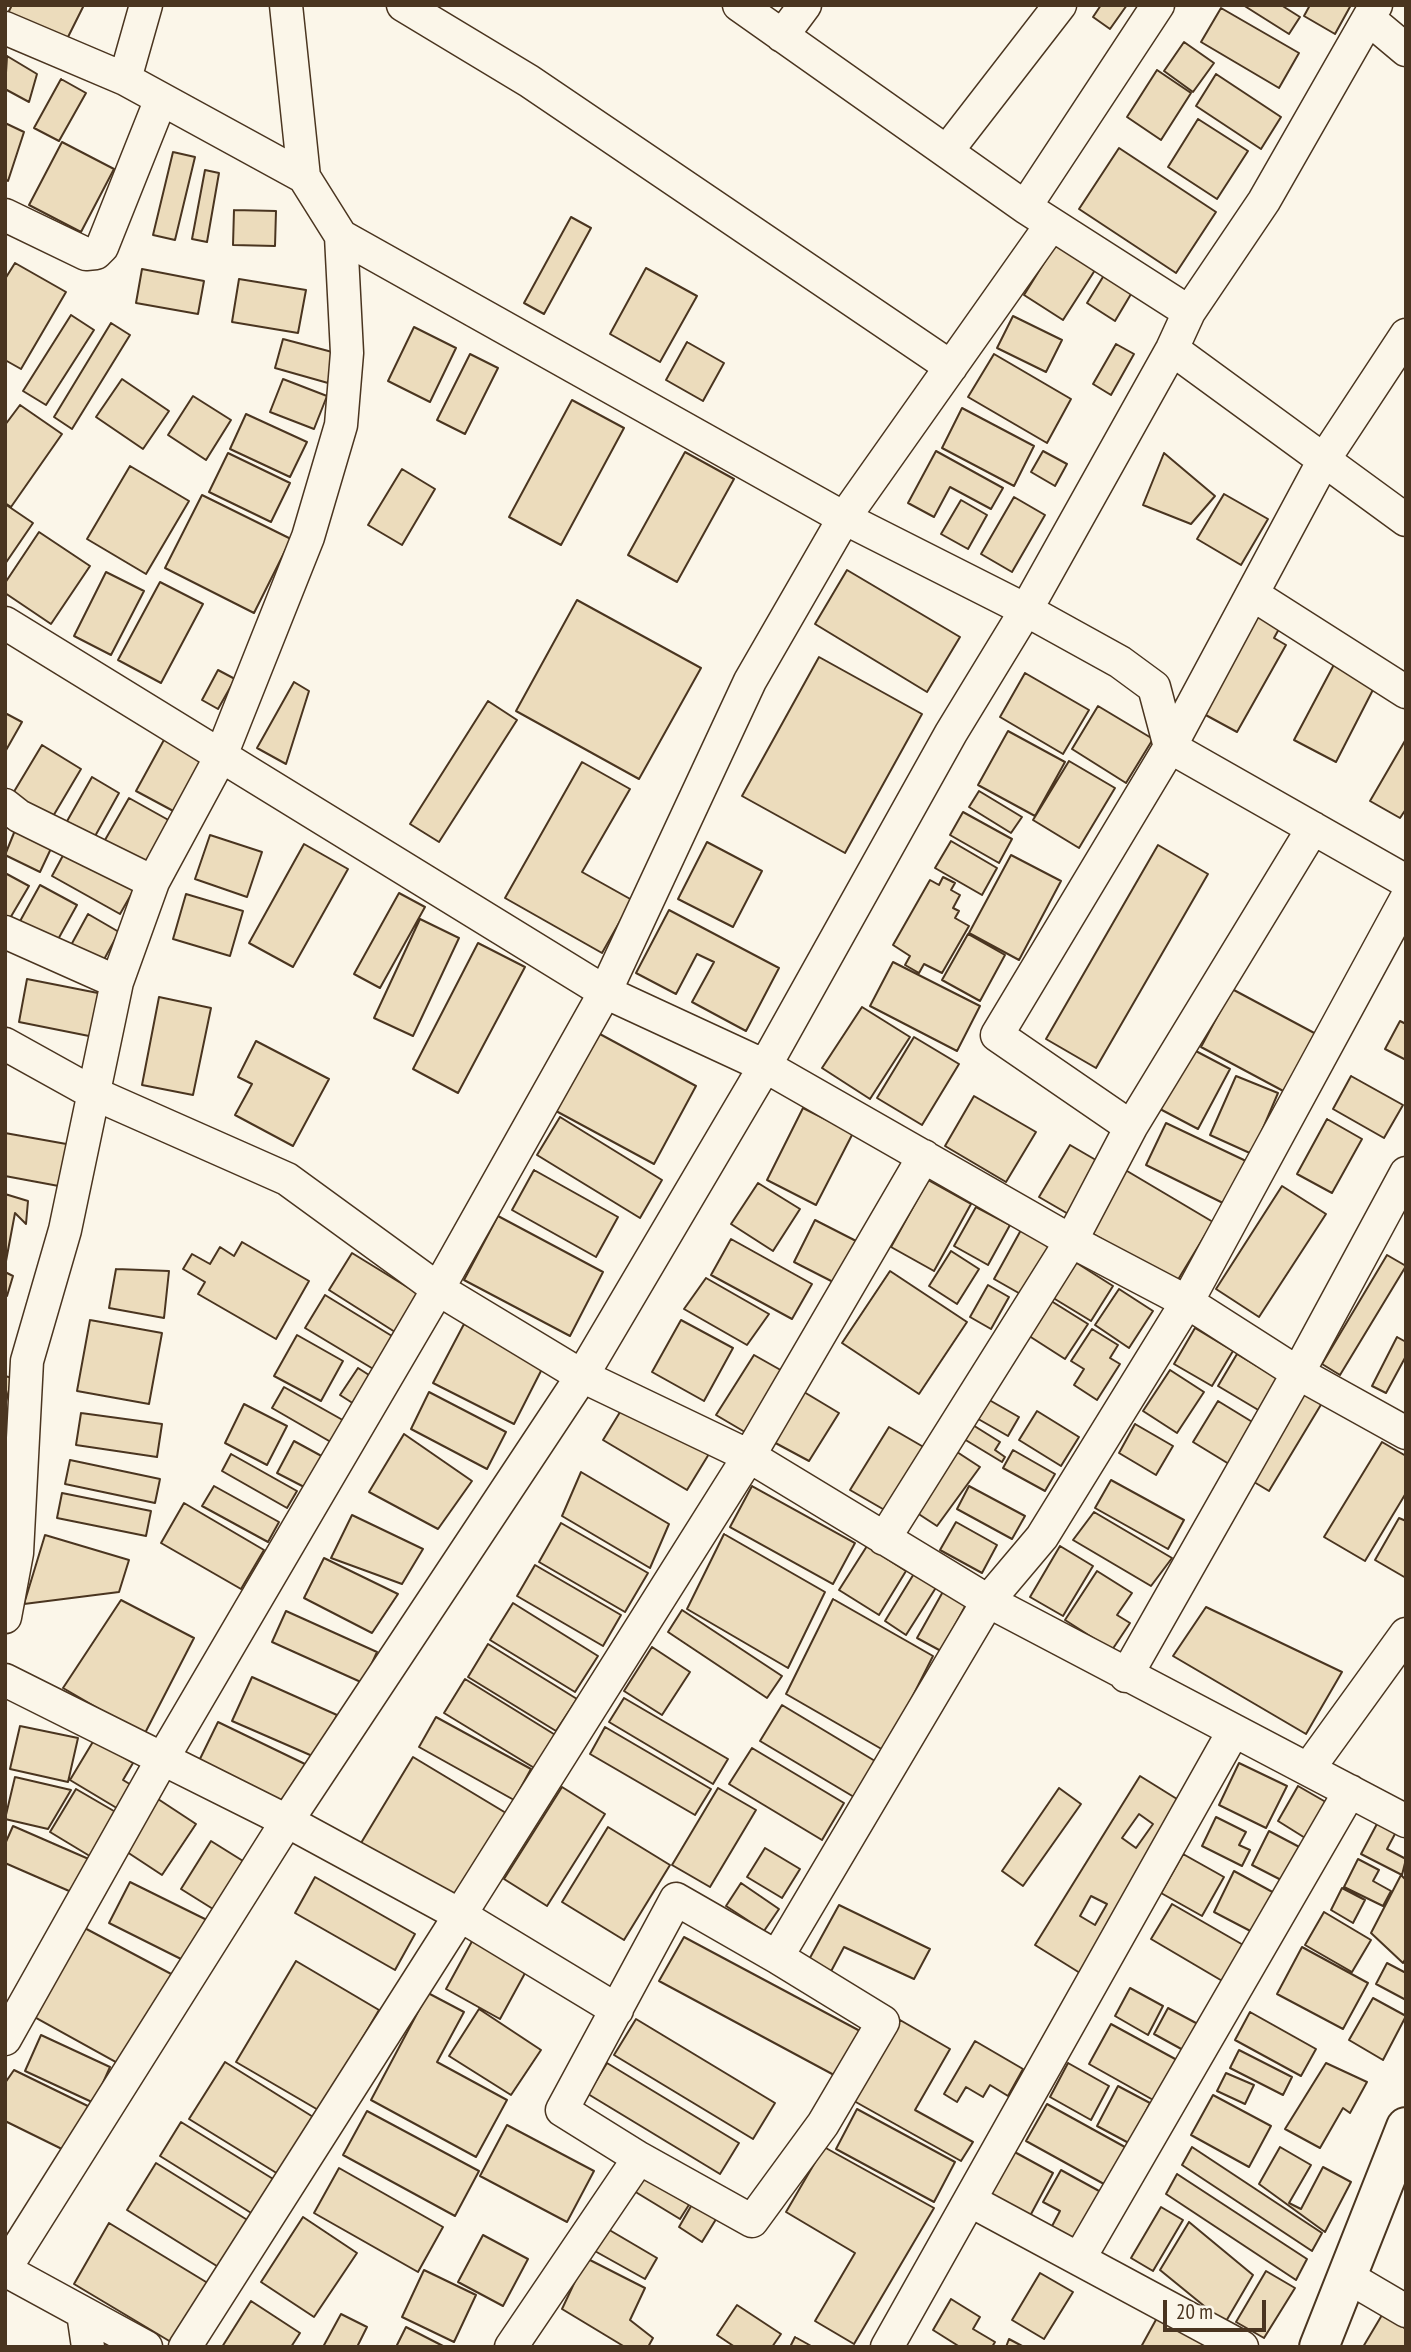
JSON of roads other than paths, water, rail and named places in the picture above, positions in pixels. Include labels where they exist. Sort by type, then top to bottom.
[{"type":"street","points":[[125,79],[146,5]]},
{"type":"street","points":[[286,5],[304,177],[341,236],[844,518],[1026,610],[1120,663],[1154,687],[1170,747],[1406,881]]},
{"type":"street","points":[[403,5],[529,81],[951,367]]},
{"type":"street","points":[[739,5],[1051,225],[1189,312]]},
{"type":"street","points":[[782,36],[805,5]]},
{"type":"street","points":[[947,151],[1060,5]]},
{"type":"street","points":[[1025,207],[1158,5]]},
{"type":"street","points":[[146,2347],[5,2269],[287,1821],[582,1376],[765,1066],[951,733],[1026,610],[1172,349],[1189,312],[1264,201],[1372,12],[1406,50]]},
{"type":"street","points":[[5,28],[125,79],[304,177]]},
{"type":"street","points":[[5,215],[86,254],[96,253],[102,247],[161,99]]},
{"type":"street","points":[[5,2039],[163,1758],[438,1289],[605,992],[750,681],[844,518],[1051,225]]},
{"type":"street","points":[[5,1617],[17,1553],[16,1358],[65,1230],[117,982],[153,882],[220,758],[308,537],[341,425],[347,353],[341,236]]},
{"type":"street","points":[[1131,1127],[997,1035],[1170,747],[1325,458],[1403,347]]},
{"type":"street","points":[[1172,349],[1325,458],[1406,520]]},
{"type":"street","points":[[1252,594],[1406,692]]},
{"type":"street","points":[[5,623],[220,758],[605,992],[765,1066],[1071,1241],[1187,1302],[1298,1373],[1406,1433]]},
{"type":"street","points":[[5,806],[19,816],[153,882]]},
{"type":"street","points":[[884,1539],[1071,1241],[1131,1127],[1313,828]]},
{"type":"street","points":[[777,1958],[988,1601],[1041,1537],[1187,1302],[1406,898]]},
{"type":"street","points":[[5,932],[117,982]]},
{"type":"street","points":[[5,1044],[95,1094],[287,1179],[438,1289],[582,1376],[749,1456],[988,1601],[1406,1821]]},
{"type":"street","points":[[185,2347],[749,1456],[924,1156]]},
{"type":"street","points":[[1126,1676],[1298,1373],[1406,1173]]},
{"type":"street","points":[[1309,1768],[1406,1634]]},
{"type":"street","points":[[5,1680],[287,1821],[460,1915],[617,2010]]},
{"type":"street","points":[[887,2347],[1233,1732]]},
{"type":"street","points":[[1079,2259],[1350,1791]]},
{"type":"street","points":[[676,1899],[777,1958],[883,2022],[823,2124],[752,2221],[639,2158],[562,2110],[676,1899]]},
{"type":"street","points":[[1319,2347],[1349,2277],[1406,2127]]},
{"type":"street","points":[[511,2347],[639,2158]]},
{"type":"street","points":[[971,2201],[1242,2347]]},
{"type":"street","points":[[1349,2277],[1406,2311]]},
{"type":"street","points":[[83,2313],[88,2347]]}]
